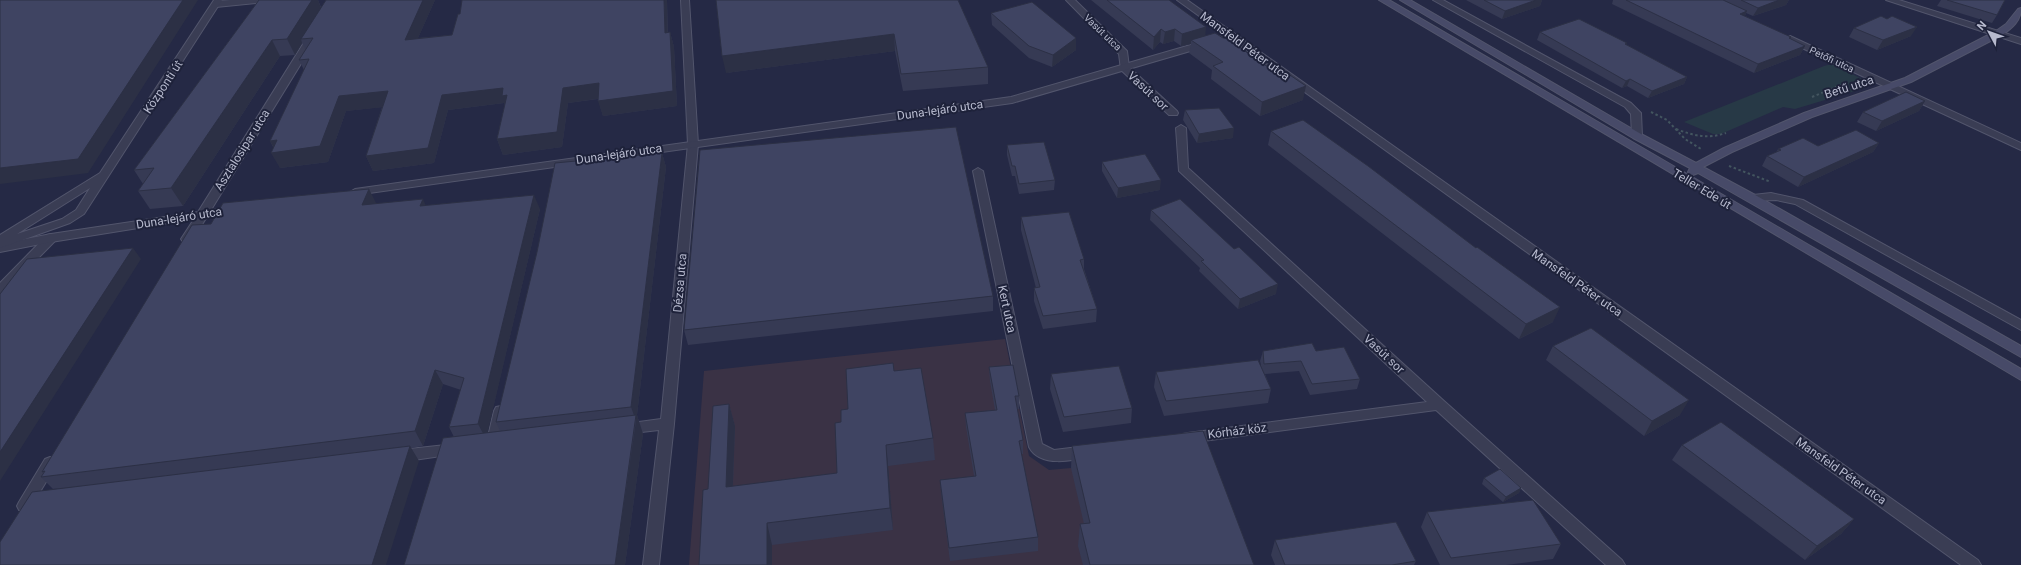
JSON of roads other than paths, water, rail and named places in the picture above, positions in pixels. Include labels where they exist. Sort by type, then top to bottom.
[{"type":"main road","name":"Teller Ede út","points":[[1383,0],[1697,186],[2021,375]]},
{"type":"main road","name":"Teller Ede út","points":[[1404,0],[1637,136],[1753,198],[2021,352]]},
{"type":"main road","name":"Betű utca","points":[[1696,167],[1728,150],[1808,115],[1908,80],[1999,33],[2009,26],[2021,11]]},
{"type":"main road","points":[[1696,167],[1693,171],[1693,178],[1697,186]]},
{"type":"street","points":[[217,2],[256,0]]},
{"type":"street","name":"Dézsa utca","points":[[651,565],[667,424],[693,144],[685,0]]},
{"type":"street","name":"Vasút utca","points":[[1070,0],[1124,53],[1124,68]]},
{"type":"street","name":"Mansfeld Péter utca","points":[[1181,0],[1973,565]]},
{"type":"street","points":[[1437,0],[1628,106],[1636,113],[1637,136]]},
{"type":"street","points":[[1890,0],[2021,41]]},
{"type":"street","name":"Központi út","points":[[0,244],[66,221],[80,212],[107,173],[217,2]]},
{"type":"street","name":"Asztalosipar utca","points":[[181,248],[318,27]]},
{"type":"street","name":"Petőfi utca","points":[[1778,33],[2021,147]]},
{"type":"street","name":"Duna-lejáró utca","points":[[343,194],[1012,100],[1232,36]]},
{"type":"street","name":"Vasút sor","points":[[1124,68],[1173,113]]},
{"type":"street","name":"Vasút sor","points":[[1182,128],[1182,169],[1439,405],[1617,565]]},
{"type":"street","points":[[553,178],[556,163]]},
{"type":"street","name":"Kert utca","points":[[978,171],[1036,447],[1052,456],[1099,449]]},
{"type":"street","name":"Központi út","points":[[0,239],[107,173]]},
{"type":"street","points":[[1753,198],[1771,196],[1784,197],[1799,202],[2021,326]]},
{"type":"street","name":"Duna-lejáró utca","points":[[0,248],[51,238],[249,208]]},
{"type":"street","points":[[0,290],[51,238]]},
{"type":"street","points":[[493,445],[504,398]]},
{"type":"street","name":"Kórház köz","points":[[1178,439],[1439,405]]},
{"type":"street","points":[[611,430],[667,424]]},
{"type":"street","points":[[386,458],[508,443]]},
{"type":"street","points":[[19,514],[55,455]]},
{"type":"street","points":[[27,502],[43,500]]}]
